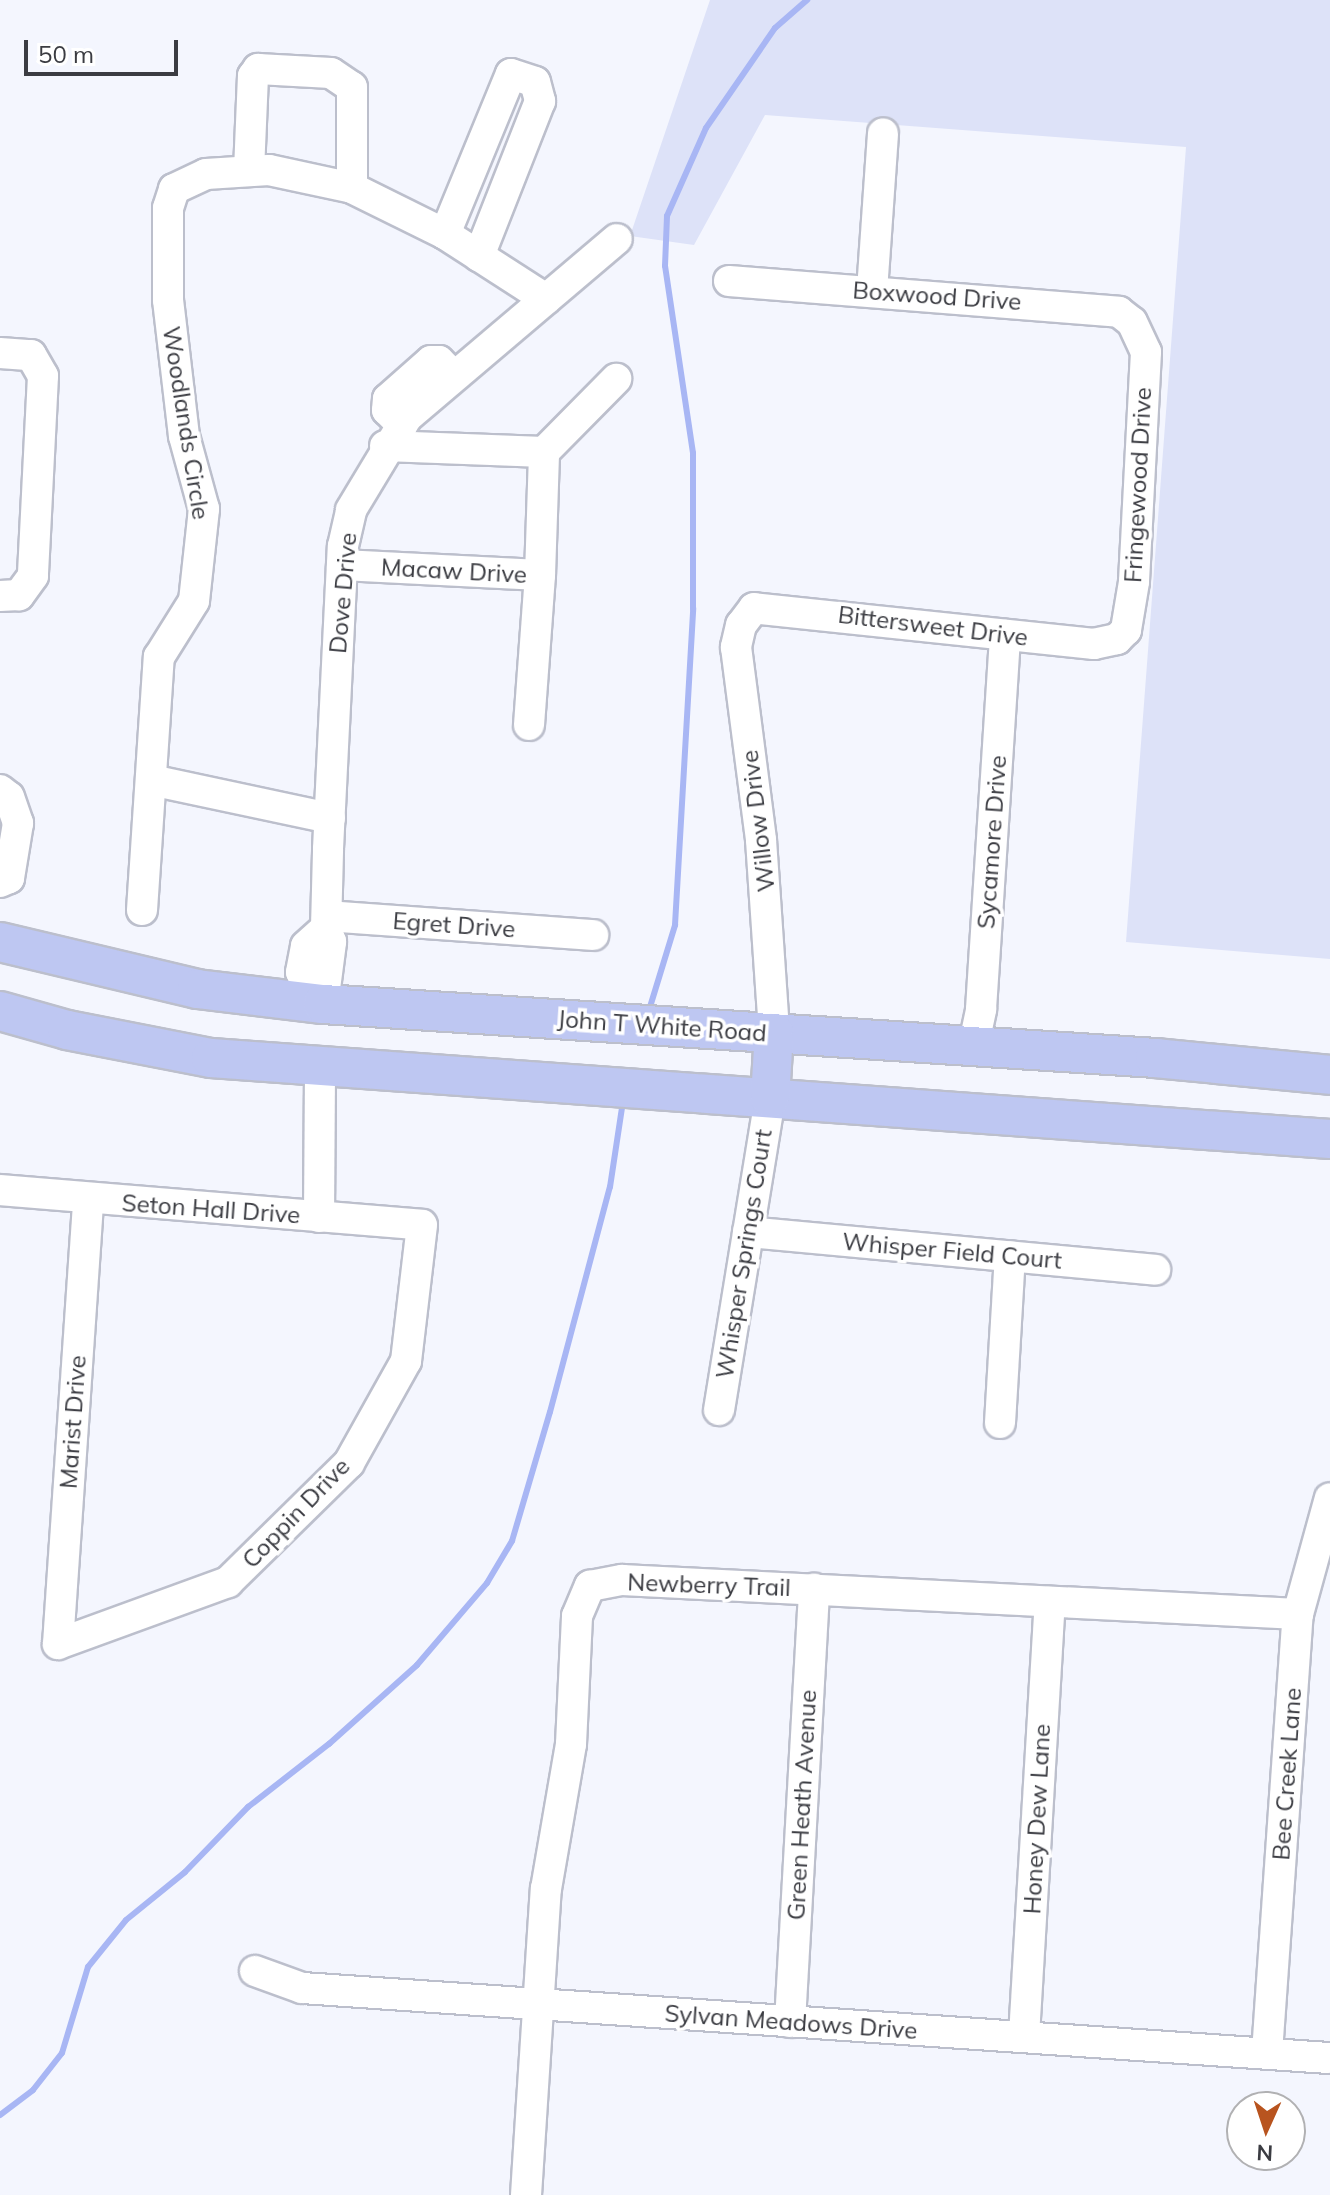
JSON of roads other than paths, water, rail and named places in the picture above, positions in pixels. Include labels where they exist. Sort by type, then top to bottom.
[{"type":"main road","name":"John T White Road","points":[[0,942],[197,989],[1330,1075]]},
{"type":"main road","points":[[320,1065],[323,998]]},
{"type":"main road","points":[[0,1011],[67,1030],[211,1058],[1330,1139]]},
{"type":"main road","points":[[770,1098],[774,1033]]},
{"type":"street","points":[[249,171],[253,76],[258,69],[331,73],[352,87],[352,188]]},
{"type":"street","points":[[445,234],[511,74],[535,82],[540,101],[479,256]]},
{"type":"street","points":[[872,291],[883,133]]},
{"type":"street","name":"Woodlands Circle","points":[[142,910],[159,657],[194,601],[204,509],[184,436],[168,300],[168,208],[174,189],[183,182],[206,174],[269,170],[352,188],[445,234],[546,299]]},
{"type":"street","name":"Dove Drive","points":[[326,922],[342,565],[351,510],[394,435],[453,375],[617,239]]},
{"type":"street","name":"Boxwood Drive","points":[[729,281],[1119,312],[1136,330]]},
{"type":"street","name":"Fringewood Drive","points":[[1117,639],[1126,630],[1134,582],[1146,352],[1136,330]]},
{"type":"street","points":[[0,353],[31,355],[43,376],[33,576],[19,595],[0,596],[0,609]]},
{"type":"street","points":[[394,435],[544,452],[616,379]]},
{"type":"street","name":"Macaw Drive","points":[[342,565],[540,575],[544,452]]},
{"type":"street","points":[[529,725],[540,575]]},
{"type":"street","name":"Bittersweet Drive","points":[[750,613],[754,608],[813,611],[1094,644],[1117,639]]},
{"type":"street","name":"Willow Drive","points":[[750,613],[736,647],[764,870],[774,1033]]},
{"type":"street","name":"Sycamore Drive","points":[[973,1048],[981,1009],[1005,635]]},
{"type":"street","points":[[151,780],[330,818]]},
{"type":"street","points":[[0,790],[9,797],[18,823],[9,878],[0,882]]},
{"type":"street","points":[[323,998],[331,942],[326,922]]},
{"type":"street","name":"Egret Drive","points":[[326,922],[593,935]]},
{"type":"street","points":[[319,1217],[320,1065]]},
{"type":"street","name":"Whisper Springs Court","points":[[719,1410],[770,1098]]},
{"type":"street","name":"Seton Hall Drive","points":[[0,1190],[88,1200],[422,1225]]},
{"type":"street","name":"Marist Drive","points":[[58,1644],[88,1200]]},
{"type":"street","name":"Coppin Drive","points":[[58,1644],[228,1582],[349,1463],[406,1361],[422,1225]]},
{"type":"street","name":"Whisper Field Court","points":[[748,1232],[1155,1270]]},
{"type":"street","points":[[1000,1423],[1010,1256]]},
{"type":"street","name":"Bee Creek Lane","points":[[1267,2053],[1298,1614],[1330,1498]]},
{"type":"street","name":"Newberry Trail","points":[[526,2195],[535,2006],[546,1889],[571,1744],[577,1616],[590,1586],[622,1580],[1298,1614]]},
{"type":"street","name":"Green Heath Avenue","points":[[790,2022],[814,1589]]},
{"type":"street","name":"Honey Dew Lane","points":[[1024,2036],[1050,1602]]},
{"type":"street","name":"Sylvan Meadows Drive","points":[[255,1971],[302,1988],[1330,2058]]},
{"type":"waterway","points":[[650,1007],[675,925],[693,609],[693,453],[665,266],[667,216],[706,128],[775,28],[807,0]]},
{"type":"waterway","points":[[0,2115],[33,2090],[62,2053],[88,1967],[126,1920],[185,1872],[248,1807],[329,1744],[417,1665],[487,1583],[512,1541],[550,1412],[610,1187],[623,1101]]}]
